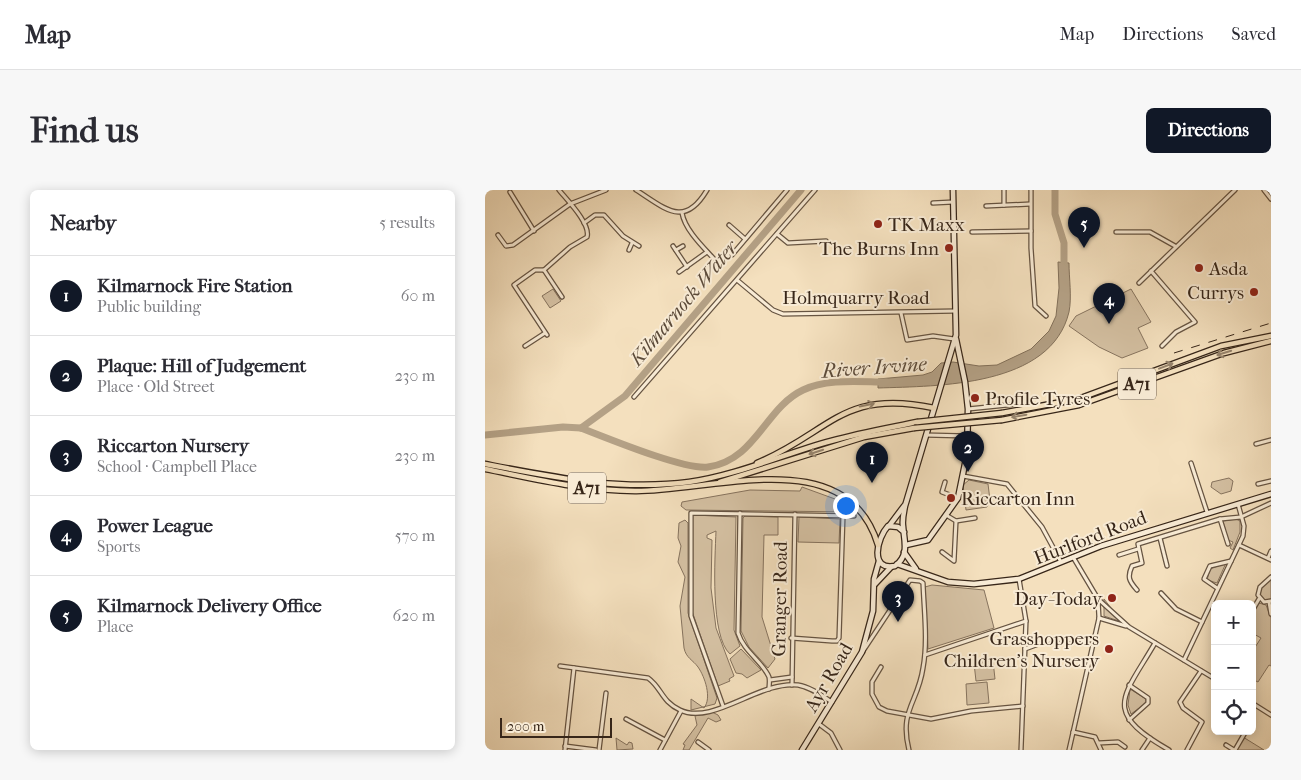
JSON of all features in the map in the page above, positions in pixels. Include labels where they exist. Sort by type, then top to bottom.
[{"type":"main road","points":[[906,545],[928,540],[958,498],[963,476],[968,436],[968,409],[965,382],[955,337],[953,190]]},
{"type":"main road","name":"A71","points":[[485,464],[589,482],[625,485],[688,482],[730,474],[830,441],[917,422],[1002,413],[1078,399],[1221,346],[1271,336]]},
{"type":"main road","points":[[873,586],[878,577],[897,564],[904,552],[906,545],[905,506],[955,337]]},
{"type":"main road","name":"A71","points":[[485,469],[568,485],[609,490],[643,491],[691,487],[748,475],[864,437],[914,428],[1002,420],[1079,405],[1224,353],[1271,341]]},
{"type":"main road","points":[[952,349],[958,352]]},
{"type":"main road","points":[[730,474],[765,459],[824,423],[858,407],[897,402],[934,408]]},
{"type":"main road","points":[[691,487],[769,478],[815,483],[831,489],[849,501],[864,515],[870,523],[878,545]]},
{"type":"main road","name":"Hurlford Road","points":[[897,564],[937,579],[961,583],[1019,579],[1073,556],[1207,512],[1271,494]]},
{"type":"main road","points":[[891,567],[879,561],[878,545],[888,526],[905,506]]},
{"type":"main road","points":[[888,526],[898,527],[917,541]]},
{"type":"main road","points":[[904,552],[918,571]]},
{"type":"main road","name":"Ayr Road","points":[[802,750],[862,652],[873,611],[873,586],[879,561]]},
{"type":"street","points":[[525,346],[546,334],[514,285],[535,270],[544,270],[570,247],[587,237],[588,231],[585,222],[559,190]]},
{"type":"street","points":[[497,235],[503,244],[509,246],[534,231],[570,204],[606,190]]},
{"type":"street","points":[[635,190],[673,213],[683,213],[700,201],[707,190]]},
{"type":"street","points":[[732,255],[787,190]]},
{"type":"street","points":[[634,397],[815,190]]},
{"type":"street","points":[[1004,190],[1004,205]]},
{"type":"street","points":[[1031,190],[1035,306],[1046,316]]},
{"type":"street","points":[[1139,283],[1175,246],[1235,190]]},
{"type":"street","points":[[1264,190],[1271,199]]},
{"type":"street","points":[[510,192],[534,231]]},
{"type":"street","points":[[933,203],[953,202]]},
{"type":"street","points":[[986,206],[1031,204]]},
{"type":"street","points":[[683,213],[683,218],[695,237],[714,259]]},
{"type":"street","points":[[585,222],[595,215],[604,215],[632,242],[639,246]]},
{"type":"street","points":[[729,225],[745,239]]},
{"type":"street","points":[[972,232],[1031,231]]},
{"type":"street","points":[[1116,232],[1150,232],[1175,246]]},
{"type":"street","points":[[777,234],[788,243],[826,242]]},
{"type":"street","points":[[629,250],[632,242]]},
{"type":"street","points":[[683,246],[674,248],[687,266]]},
{"type":"street","points":[[679,272],[707,252]]},
{"type":"street","points":[[544,270],[562,297]]},
{"type":"street","points":[[1150,271],[1195,322],[1176,332],[1162,346]]},
{"type":"street","name":"Holmquarry Road","points":[[737,280],[767,306],[783,314],[955,311]]},
{"type":"street","points":[[557,290],[561,288]]},
{"type":"street","points":[[901,313],[907,340],[933,336],[955,337]]},
{"type":"street","points":[[541,327],[546,323]]},
{"type":"street","points":[[968,409],[1017,404]]},
{"type":"street","points":[[926,435],[968,436]]},
{"type":"street","points":[[1256,444],[1271,440]]},
{"type":"street","points":[[1191,463],[1207,512]]},
{"type":"street","points":[[963,476],[1007,484],[1042,527],[1061,562]]},
{"type":"street","points":[[1258,484],[1271,481]]},
{"type":"street","points":[[945,482],[942,492],[958,498]]},
{"type":"street","name":"Hurlford Road","points":[[1138,549],[1138,544],[1220,519],[1241,516],[1271,503]]},
{"type":"street","points":[[1184,660],[1239,545],[1244,526],[1238,504]]},
{"type":"street","points":[[723,706],[691,616],[691,513],[854,516]]},
{"type":"street","points":[[740,513],[738,633],[743,646],[770,680],[769,689]]},
{"type":"street","name":"Granger Road","points":[[792,685],[791,638],[795,514]]},
{"type":"street","points":[[946,515],[956,521],[975,518]]},
{"type":"street","points":[[791,638],[837,641],[839,638],[843,516]]},
{"type":"street","points":[[1220,519],[1228,544]]},
{"type":"street","points":[[942,552],[954,561],[956,521]]},
{"type":"street","points":[[1159,538],[1167,566]]},
{"type":"street","points":[[1239,545],[1269,559],[1271,551]]},
{"type":"street","points":[[1119,556],[1138,549],[1142,562],[1132,566],[1128,575],[1130,582],[1137,590]]},
{"type":"street","points":[[1073,556],[1098,599],[1129,627],[1211,677]]},
{"type":"street","points":[[1217,588],[1204,579],[1205,574],[1210,566],[1231,561]]},
{"type":"street","points":[[1256,604],[1259,599],[1258,590],[1271,577]]},
{"type":"street","points":[[1019,579],[1026,621],[1021,750]]},
{"type":"street","points":[[862,652],[910,580],[923,583],[925,655],[923,671],[907,714],[905,734],[909,750]]},
{"type":"street","points":[[1161,592],[1176,609],[1201,622]]},
{"type":"street","points":[[1069,750],[1099,618],[1098,599]]},
{"type":"street","points":[[1259,599],[1270,602],[1271,614]]},
{"type":"street","points":[[1099,618],[1129,627]]},
{"type":"street","points":[[925,655],[1026,621]]},
{"type":"street","points":[[869,629],[877,631]]},
{"type":"street","points":[[1025,649],[1053,639],[1094,640]]},
{"type":"street","points":[[1155,642],[1124,696],[1129,720],[1150,738],[1169,750]]},
{"type":"street","points":[[560,666],[648,678],[655,683],[661,696],[681,711],[704,713],[769,689],[792,685],[808,688],[832,702]]},
{"type":"street","points":[[881,667],[872,682],[872,694],[879,707],[887,711],[931,719],[971,711],[1023,706]]},
{"type":"street","points":[[573,668],[565,748],[597,750],[606,693]]},
{"type":"street","points":[[1187,750],[1202,722],[1183,708],[1180,702],[1201,671]]},
{"type":"street","points":[[770,680],[792,677]]},
{"type":"street","points":[[1129,685],[1148,698],[1148,704],[1129,720]]},
{"type":"street","points":[[1256,706],[1271,715]]},
{"type":"street","points":[[661,750],[681,711]]},
{"type":"street","points":[[626,719],[665,740]]},
{"type":"street","points":[[819,724],[831,733],[840,750]]},
{"type":"street","points":[[1073,732],[1090,734],[1095,737],[1101,750]]},
{"type":"street","points":[[1226,745],[1235,750],[1244,735]]},
{"type":"street","points":[[1141,750],[1150,738]]},
{"type":"street","points":[[698,742],[709,749]]},
{"type":"street","points":[[1099,743],[1117,742],[1125,747]]},
{"type":"shaded area","points":[[1058,262],[1069,263],[1069,312],[1058,337],[1040,355],[1016,368],[989,377],[960,383],[878,388],[878,379],[923,375],[932,372],[941,363],[953,362],[979,366],[997,365],[1031,349],[1049,331],[1056,316],[1059,288]]},
{"type":"shaded area","points":[[553,289],[561,301],[550,308],[542,296]]},
{"type":"shaded area","points":[[1131,289],[1151,322],[1138,328],[1148,348],[1122,358],[1099,347],[1069,326],[1076,316]]},
{"type":"shaded area","points":[[1229,478],[1233,481],[1231,491],[1221,494],[1211,487],[1212,482]]},
{"type":"shaded area","points":[[969,480],[988,484],[990,500],[987,507],[966,510],[963,485]]},
{"type":"shaded area","points":[[802,487],[835,499],[854,512],[686,510],[681,506],[682,502],[750,490],[800,491]]},
{"type":"shaded area","points":[[694,515],[736,517],[734,630],[740,646],[730,654],[724,645],[719,631],[717,614],[715,596],[716,531],[707,535],[707,538],[712,540],[711,588],[716,628],[734,676],[729,679],[730,681],[718,686],[692,611],[692,517]]},
{"type":"shaded area","points":[[745,516],[778,517],[778,535],[764,535],[762,617],[775,659],[768,668],[749,647],[741,631],[743,518]]},
{"type":"shaded area","points":[[799,517],[840,519],[839,543],[798,542]]},
{"type":"shaded area","points":[[1236,519],[1240,521],[1240,532],[1233,550],[1230,548],[1233,542],[1228,540],[1223,521]]},
{"type":"shaded area","points":[[685,520],[688,523],[688,613],[717,698],[715,704],[705,707],[707,693],[703,676],[698,667],[688,657],[684,648],[680,606],[685,577],[678,562],[681,546],[678,538],[679,523]]},
{"type":"shaded area","points":[[1226,563],[1217,583],[1207,580],[1210,569]]},
{"type":"shaded area","points":[[1271,579],[1271,599],[1265,600],[1259,596],[1261,589]]},
{"type":"shaded area","points":[[932,585],[984,590],[994,628],[928,649],[925,587]]},
{"type":"shaded area","points":[[1104,599],[1122,622],[1104,616]]},
{"type":"shaded area","points":[[1259,603],[1266,605],[1271,618],[1271,666],[1269,665],[1258,682],[1256,681],[1256,646],[1261,638],[1256,635],[1256,608]]},
{"type":"shaded area","points":[[741,649],[761,670],[747,678],[742,674],[736,673],[730,659]]},
{"type":"shaded area","points":[[993,661],[995,679],[976,681],[974,663]]},
{"type":"shaded area","points":[[987,682],[989,703],[967,705],[966,684]]},
{"type":"shaded area","points":[[1130,689],[1146,699],[1146,703],[1131,714],[1128,705]]},
{"type":"shaded area","points":[[691,699],[703,707],[691,710]]},
{"type":"shaded area","points":[[712,712],[718,715],[721,720],[716,722],[708,718],[689,750],[683,750],[685,745],[683,744],[697,725],[695,716]]},
{"type":"shaded area","points":[[1243,737],[1264,750],[1236,750]]},
{"type":"shaded area","points":[[616,738],[627,745],[629,742],[632,743],[633,749],[617,750]]},
{"type":"waterway","name":"Kilmarnock Water","points":[[581,428],[625,396],[801,190]]},
{"type":"waterway","name":"River Irvine","points":[[1055,190],[1055,214],[1064,243],[1064,271]]},
{"type":"waterway","name":"River Irvine","points":[[485,435],[563,427],[581,428],[664,459],[697,467],[708,467],[738,455],[779,409],[790,398],[803,390],[812,386],[833,382],[886,382]]},
{"type":"railway","points":[[1174,353],[1271,323]]},
{"type":"place","name":"TK Maxx","points":[[878,224]]},
{"type":"place","name":"The Burns Inn","points":[[949,248]]},
{"type":"place","name":"Kilmarnock Delivery Office","points":[[1084,248]]},
{"type":"place","name":"Asda","points":[[1199,268]]},
{"type":"place","name":"Currys","points":[[1254,292]]},
{"type":"place","name":"Power League","points":[[1109,324]]},
{"type":"place","name":"Profile Tyres","points":[[975,398]]},
{"type":"place","name":"Plaque: Hill of Judgement","points":[[968,472]]},
{"type":"place","name":"Kilmarnock Fire Station","points":[[872,483]]},
{"type":"place","name":"Riccarton Inn","points":[[951,498]]},
{"type":"place","name":"Day-Today","points":[[1112,598]]},
{"type":"place","name":"Riccarton Nursery","points":[[898,622]]},
{"type":"place","name":"Grasshoppers Children's Nursery","points":[[1109,649]]}]
